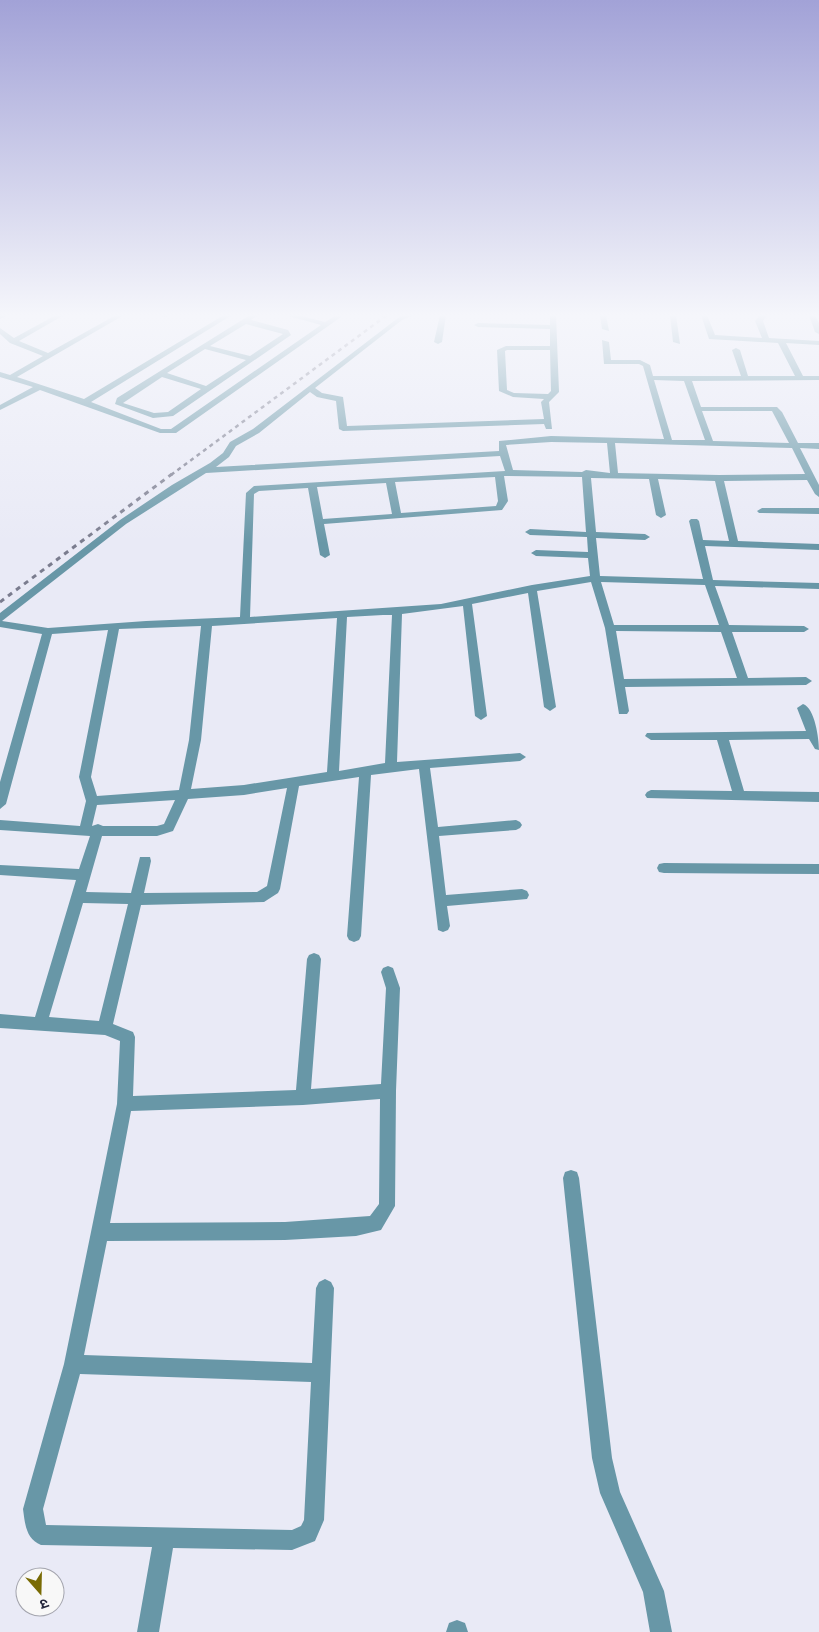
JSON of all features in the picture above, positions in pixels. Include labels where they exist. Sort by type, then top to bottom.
[{"type":"street","points":[[0,408],[31,391]]},
{"type":"street","points":[[52,391],[160,431],[173,431],[230,391]]},
{"type":"street","points":[[85,402],[103,391]]},
{"type":"street","points":[[134,391],[120,400],[119,404],[153,416],[170,414],[205,391]]},
{"type":"street","points":[[0,618],[123,522],[203,470],[213,466],[226,455],[233,444],[256,431],[305,391]]},
{"type":"street","points":[[315,391],[340,399],[343,429],[548,421]]},
{"type":"street","points":[[505,391],[513,395],[550,397]]},
{"type":"street","points":[[551,439],[545,402],[555,391]]},
{"type":"street","points":[[655,391],[669,442]]},
{"type":"street","points":[[691,391],[710,444]]},
{"type":"street","points":[[696,409],[774,409],[778,412],[819,494]]},
{"type":"street","points":[[510,473],[503,453],[502,443],[551,439],[819,446]]},
{"type":"street","points":[[611,440],[614,474]]},
{"type":"street","points":[[203,470],[503,453]]},
{"type":"street","points":[[245,620],[250,493],[252,490],[265,487],[312,486],[510,473],[586,473],[719,478],[811,477]]},
{"type":"street","points":[[586,473],[595,579],[610,628],[623,710]]},
{"type":"street","points":[[320,522],[499,508],[503,501],[499,474]]},
{"type":"street","points":[[653,476],[661,515]]},
{"type":"street","points":[[719,478],[734,544]]},
{"type":"street","points":[[390,481],[397,517]]},
{"type":"street","points":[[312,486],[325,555]]},
{"type":"street","points":[[762,511],[819,511]]},
{"type":"street","points":[[694,521],[709,583],[744,682]]},
{"type":"street","points":[[530,532],[645,537]]},
{"type":"street","points":[[699,543],[819,547]]},
{"type":"street","points":[[536,553],[594,555]]},
{"type":"street","points":[[0,624],[48,631],[397,611],[440,606],[532,588],[595,579],[818,588]]},
{"type":"street","points":[[532,588],[550,707]]},
{"type":"street","points":[[467,601],[481,716]]},
{"type":"street","points":[[391,767],[397,611]]},
{"type":"street","points":[[332,776],[342,614]]},
{"type":"street","points":[[0,825],[157,831],[169,827],[184,794],[195,740],[207,622]]},
{"type":"street","points":[[40,1024],[84,875],[92,830],[92,801],[85,776],[114,626]]},
{"type":"street","points":[[610,628],[804,630]]},
{"type":"street","points":[[0,804],[48,631]]},
{"type":"street","points":[[618,683],[806,680]]},
{"type":"street","points":[[803,708],[819,746]]},
{"type":"street","points":[[651,736],[813,735]]},
{"type":"street","points":[[722,737],[739,796]]},
{"type":"street","points":[[92,801],[244,790],[391,767],[520,757]]},
{"type":"street","points":[[424,764],[443,926]]},
{"type":"street","points":[[354,936],[365,771]]},
{"type":"street","points":[[78,897],[136,899],[259,898],[273,889],[294,782]]},
{"type":"street","points":[[651,795],[819,797]]},
{"type":"street","points":[[432,832],[516,824]]},
{"type":"street","points":[[105,1028],[145,861]]},
{"type":"street","points":[[664,868],[819,869]]},
{"type":"street","points":[[0,883],[3,870],[84,875]]},
{"type":"street","points":[[440,901],[522,895]]},
{"type":"street","points":[[303,1097],[314,959]]},
{"type":"street","points":[[100,1232],[285,1231],[356,1227],[375,1224],[387,1206],[388,1091],[393,1014],[392,988],[388,972]]},
{"type":"street","points":[[0,1021],[105,1028],[128,1037],[125,1104],[100,1232],[73,1364],[33,1509],[35,1526],[41,1535],[164,1539],[292,1540],[308,1534],[314,1520],[326,1288]]},
{"type":"street","points":[[125,1104],[303,1097],[388,1091]]},
{"type":"street","points":[[571,1178],[602,1458],[610,1493],[653,1591],[660,1632]]},
{"type":"street","points":[[73,1364],[321,1374]]},
{"type":"street","points":[[148,1632],[164,1539]]},
{"type":"railway","points":[[171,475],[284,391]]},
{"type":"railway","points":[[0,602],[172,474]]}]
